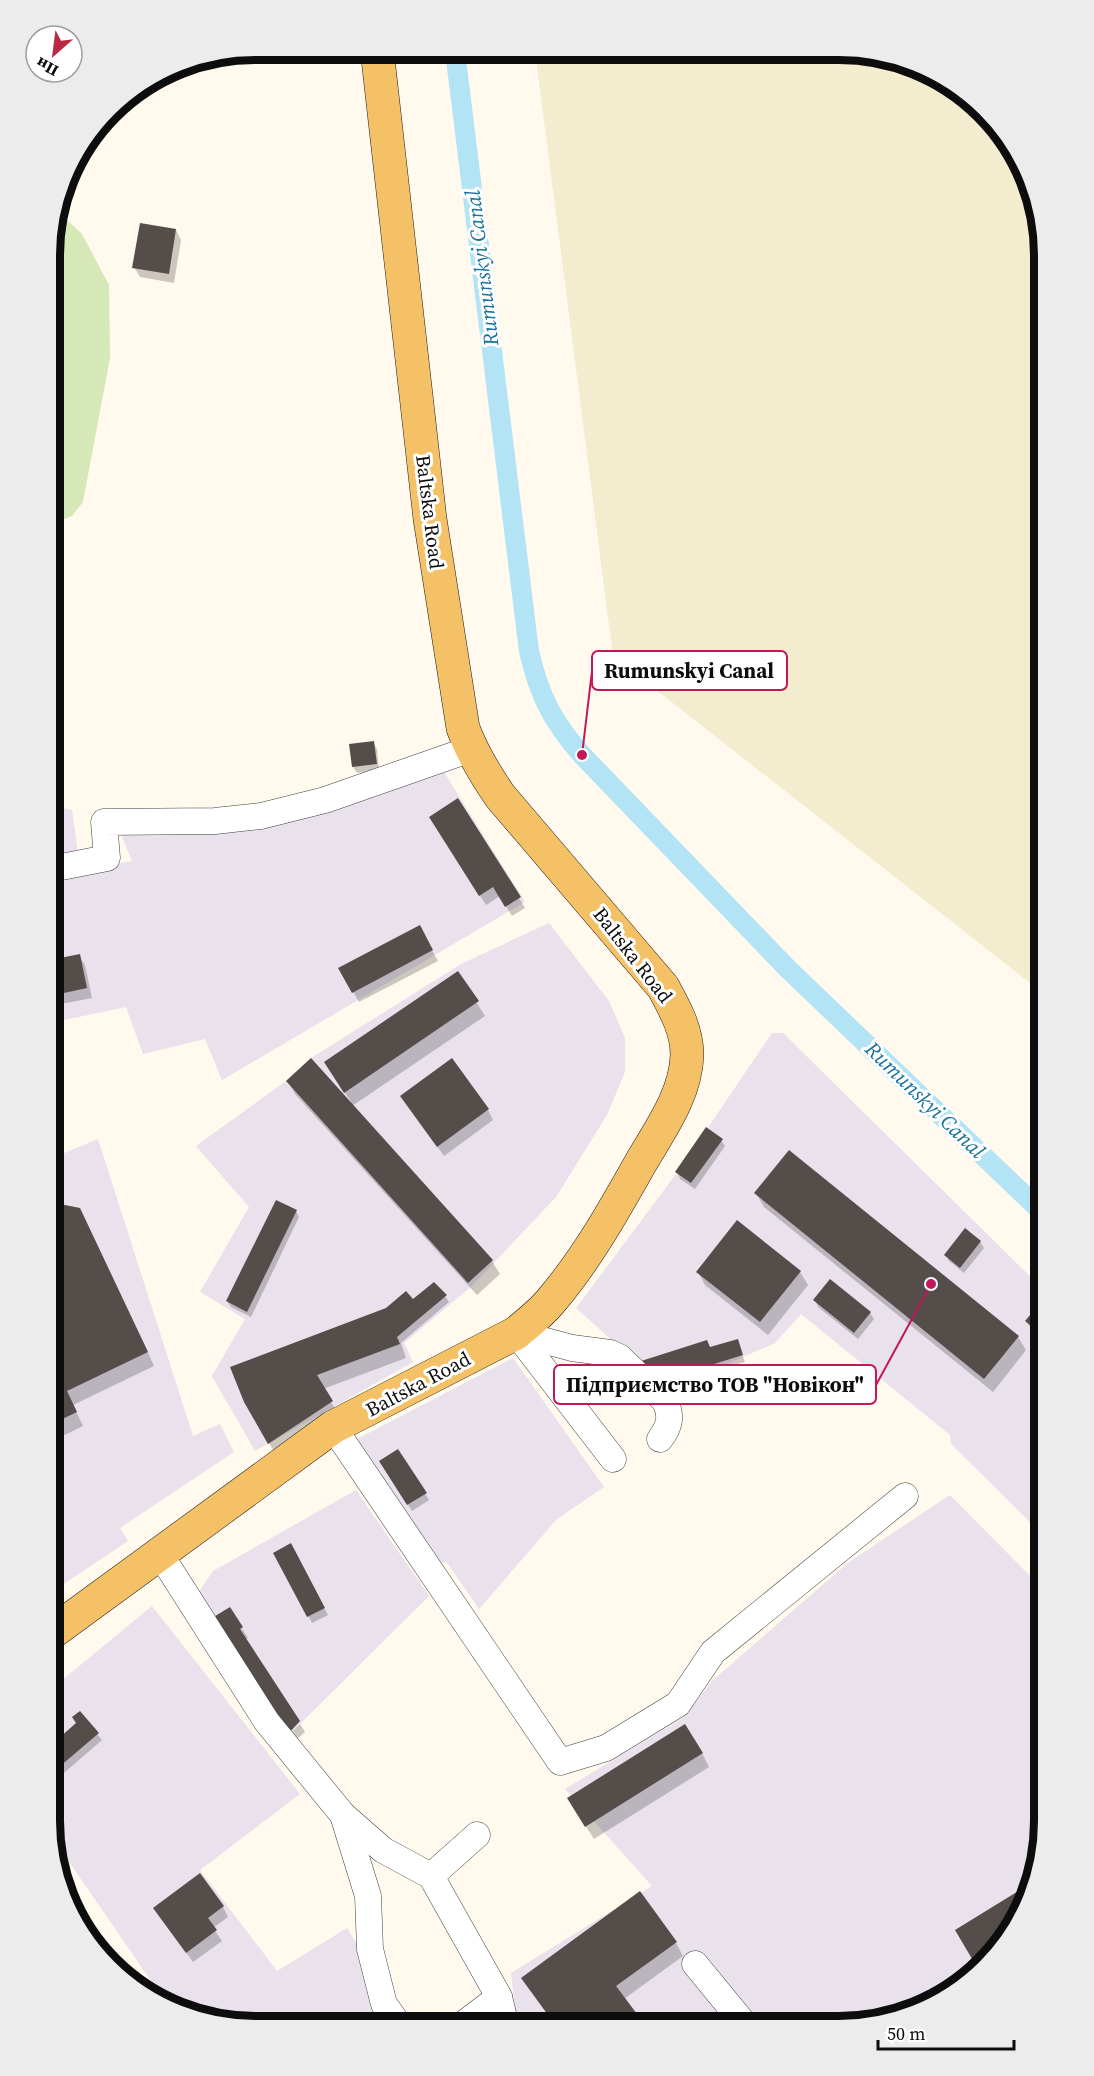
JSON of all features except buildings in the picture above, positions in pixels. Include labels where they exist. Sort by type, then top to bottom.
[{"type":"main road","name":"Baltska Road","points":[[60,1627],[333,1428],[516,1333],[549,1303],[573,1273],[609,1219],[665,1120],[683,1082],[687,1056],[685,1036],[678,1015],[663,987],[500,796],[471,749],[461,717],[429,519],[377,60]]},
{"type":"lane","points":[[60,867],[107,858],[104,822],[215,821],[261,816],[325,800],[471,749]]},
{"type":"lane","points":[[516,1333],[572,1348],[610,1353],[619,1357],[665,1401],[670,1420],[660,1439]]},
{"type":"lane","points":[[516,1333],[614,1459]]},
{"type":"lane","points":[[333,1428],[560,1762],[606,1748],[678,1704],[713,1652],[905,1496]]},
{"type":"lane","points":[[160,1554],[267,1722],[343,1815],[383,1850],[431,1876],[499,1997],[504,2016]]},
{"type":"lane","points":[[343,1815],[368,1896],[370,1949],[384,2004],[393,2016]]},
{"type":"lane","points":[[431,1876],[477,1835]]},
{"type":"lane","points":[[696,1964],[738,2016]]},
{"type":"lane","points":[[474,2016],[499,1997]]},
{"type":"shaded area","points":[[536,60],[839,60],[877,64],[902,70],[925,80],[968,108],[986,126],[1001,147],[1024,192],[1034,242],[1034,986],[613,656]]},
{"type":"shaded area","points":[[444,772],[525,902],[222,1080],[205,1039],[143,1054],[126,1007],[60,1021],[60,873],[132,861],[120,832],[258,826]]},
{"type":"shaded area","points":[[60,808],[72,810],[78,853],[60,856]]},
{"type":"shaded area","points":[[549,923],[609,1001],[625,1038],[625,1072],[607,1115],[556,1197],[472,1286],[404,1343],[413,1362],[255,1451],[212,1376],[245,1319],[200,1292],[249,1207],[196,1146],[286,1081],[311,1058],[461,964]]},
{"type":"shaded area","points":[[772,1033],[783,1033],[1034,1280],[1034,1526],[951,1444],[950,1435],[801,1314],[775,1343],[667,1390],[576,1308],[682,1166]]},
{"type":"shaded area","points":[[98,1139],[193,1436],[220,1424],[234,1452],[120,1528],[128,1541],[60,1586],[60,1155]]},
{"type":"shaded area","points":[[513,1358],[604,1487],[557,1519],[479,1609],[446,1561],[437,1566],[355,1440]]},
{"type":"shaded area","points":[[356,1490],[429,1596],[289,1735],[196,1596],[213,1571]]},
{"type":"shaded area","points":[[950,1495],[1034,1579],[1034,1834],[1027,1872],[1019,1896],[994,1940],[958,1976],[925,1996],[902,2006],[852,2016],[516,2016],[511,1973],[652,1886],[565,1789],[684,1717],[713,1680],[849,1562]]},
{"type":"shaded area","points":[[152,1606],[300,1794],[200,1870],[277,1971],[347,1928],[367,1961],[384,2016],[229,2014],[180,2001],[156,1988],[63,1853],[60,1821],[60,1682]]},
{"type":"green space","points":[[64,219],[82,234],[109,285],[110,358],[83,502],[72,516],[60,521],[60,255]]},
{"type":"waterway","name":"Rumunskyi Canal","points":[[456,60],[529,651],[537,681],[548,707],[562,731],[582,755],[788,969],[1034,1204]]},
{"type":"place","name":"Rumunskyi Canal","points":[[582,755]]},
{"type":"place","name":"Підприємство ТОВ \"Новікон\"","points":[[931,1284]]}]
